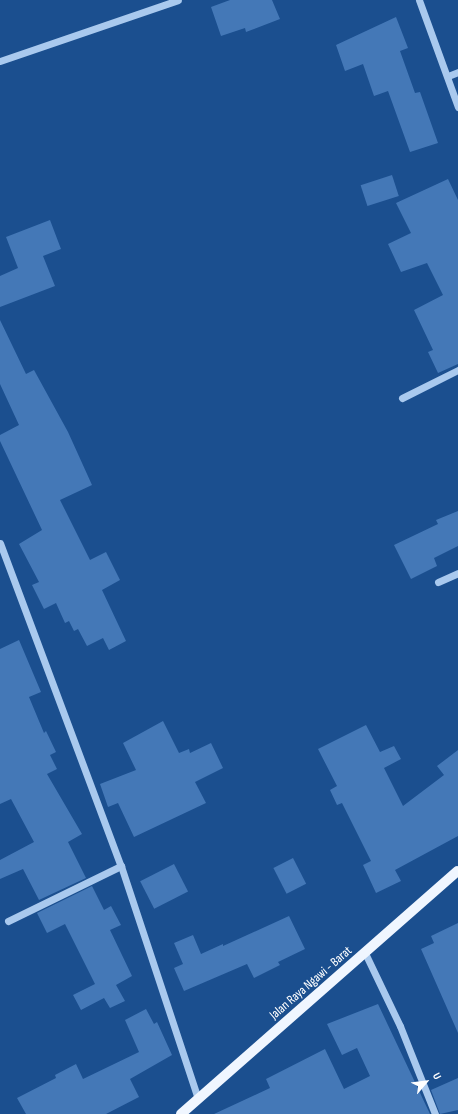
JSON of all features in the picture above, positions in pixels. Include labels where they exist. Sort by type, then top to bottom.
[{"type":"main road","name":"Jalan Raya Ngawi - Barat","points":[[181,1114],[458,871]]},
{"type":"street","points":[[0,61],[178,0]]},
{"type":"street","points":[[419,0],[448,76],[458,107]]},
{"type":"street","points":[[448,76],[458,72]]},
{"type":"street","points":[[402,398],[458,370]]},
{"type":"street","points":[[0,543],[121,866],[198,1099]]},
{"type":"street","points":[[438,582],[458,573]]},
{"type":"street","points":[[8,921],[121,866]]},
{"type":"street","points":[[364,953],[400,1026],[435,1114]]},
{"type":"building","points":[[230,0],[272,0],[280,19],[246,32],[245,28],[221,36],[211,7]]},
{"type":"building","points":[[396,17],[408,48],[400,51],[415,93],[420,92],[438,143],[410,152],[388,91],[374,96],[363,64],[345,71],[336,45]]},
{"type":"building","points":[[392,175],[399,196],[367,206],[361,185]]},
{"type":"building","points":[[448,179],[458,200],[458,364],[438,373],[428,352],[433,350],[414,310],[443,295],[427,263],[401,272],[388,244],[411,233],[396,203]]},
{"type":"building","points":[[50,220],[61,249],[43,256],[55,286],[0,307],[0,276],[18,268],[6,237]]},
{"type":"building","points":[[0,320],[26,374],[34,370],[68,432],[92,485],[60,500],[90,560],[106,552],[120,580],[102,590],[126,641],[109,650],[103,638],[87,646],[78,629],[74,631],[69,621],[65,623],[56,603],[44,609],[32,585],[39,582],[19,544],[42,530],[0,441],[0,435],[19,425],[0,384]]},
{"type":"building","points":[[458,511],[458,546],[434,558],[437,566],[411,579],[394,545],[438,524],[436,520]]},
{"type":"building","points":[[19,640],[41,692],[29,697],[44,733],[46,731],[56,752],[50,755],[57,769],[47,774],[82,834],[68,842],[86,878],[39,900],[23,869],[0,879],[0,860],[34,842],[11,799],[0,804],[0,649]]},
{"type":"building","points":[[163,721],[179,753],[189,749],[190,753],[211,743],[223,768],[195,782],[206,803],[134,837],[118,803],[108,807],[100,784],[136,770],[123,743]]},
{"type":"building","points":[[366,725],[380,752],[394,746],[401,759],[384,768],[403,806],[444,775],[437,766],[458,750],[458,836],[395,870],[401,881],[376,893],[363,865],[371,861],[342,803],[337,805],[330,790],[337,786],[318,749]]},
{"type":"building","points":[[293,858],[306,884],[287,894],[273,868]]},
{"type":"building","points":[[174,864],[188,892],[154,909],[140,881]]},
{"type":"building","points":[[92,886],[104,910],[111,906],[121,925],[110,930],[132,976],[116,985],[125,1001],[110,1008],[104,998],[81,1010],[73,995],[95,984],[65,924],[47,933],[37,913]]},
{"type":"building","points":[[289,916],[305,949],[278,962],[280,965],[254,978],[247,964],[184,991],[174,968],[183,964],[174,943],[193,935],[201,954],[223,944],[223,946]]},
{"type":"building","points":[[458,923],[458,1033],[421,949],[434,943],[431,936]]},
{"type":"building","points":[[378,1004],[430,1114],[214,1114],[270,1088],[266,1079],[325,1049],[344,1089],[370,1076],[357,1048],[342,1055],[327,1024]]},
{"type":"building","points":[[146,1009],[154,1024],[157,1022],[172,1055],[130,1079],[139,1097],[106,1114],[26,1114],[17,1098],[56,1078],[55,1075],[76,1064],[83,1079],[139,1052],[125,1020]]},
{"type":"building","points":[[458,1078],[458,1110],[440,1114],[431,1090]]}]
